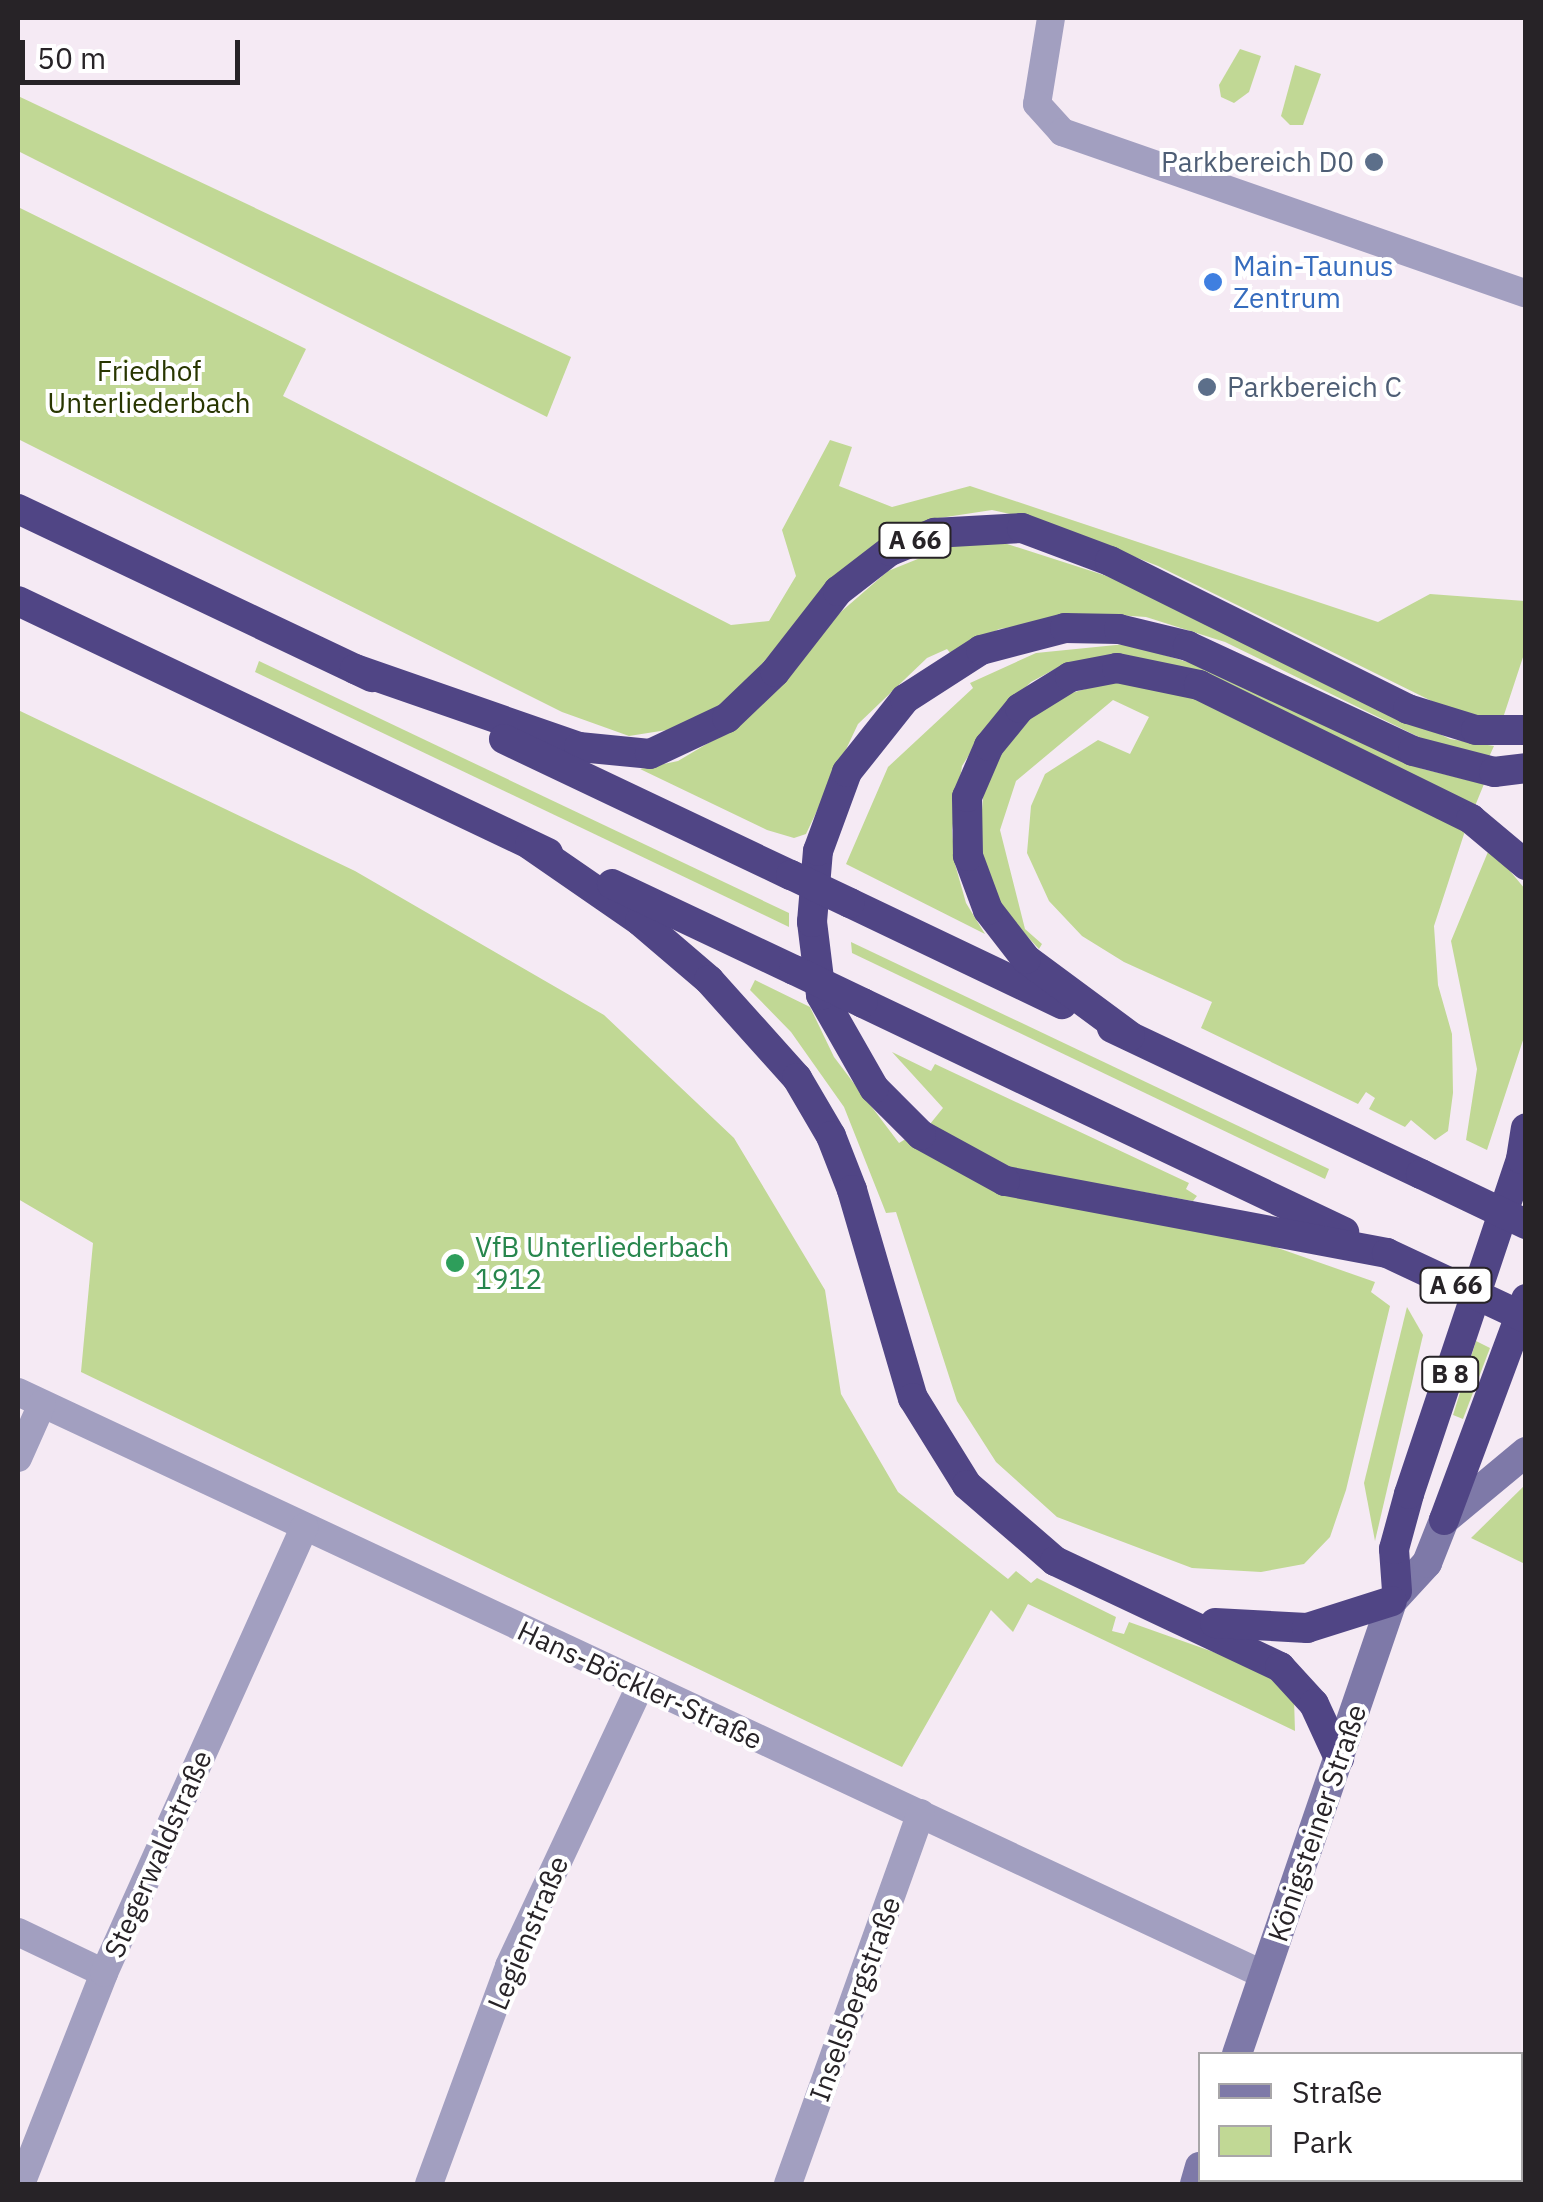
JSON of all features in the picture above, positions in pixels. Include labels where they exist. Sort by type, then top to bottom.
[{"type":"highway","name":"A 66","points":[[18,509],[1526,1224]]},
{"type":"highway","name":"A 66","points":[[356,669],[579,747],[650,754],[727,718],[774,672],[838,591],[890,551],[934,533],[1022,528],[1110,561],[1408,709],[1476,730],[1526,730]]},
{"type":"highway","name":"A 66","points":[[18,601],[1526,1318]]},
{"type":"highway","name":"A 66","points":[[1387,1252],[1005,1180],[921,1135],[874,1088],[821,995],[812,922],[818,851],[847,772],[905,699],[981,650],[1065,628],[1119,629],[1188,646],[1413,751],[1494,772],[1526,768]]},
{"type":"highway","points":[[1130,1036],[1026,960],[988,910],[968,856],[967,797],[989,746],[1020,708],[1070,677],[1117,668],[1199,685],[1471,819],[1526,864]]},
{"type":"highway","points":[[530,845],[640,921],[709,980],[797,1078],[830,1136],[852,1190],[913,1398],[967,1485],[1055,1561],[1233,1640],[1292,1677],[1314,1704],[1339,1758]]},
{"type":"highway","points":[[1523,1155],[1526,1128]]},
{"type":"highway","name":"B 8","points":[[1394,1596],[1394,1549],[1409,1494],[1523,1155]]},
{"type":"highway","name":"B 8","points":[[1444,1520],[1526,1299]]},
{"type":"highway","points":[[1172,1615],[1248,1628],[1307,1628],[1394,1596]]},
{"type":"main road","points":[[1444,1520],[1526,1452]]},
{"type":"main road","name":"B 8","points":[[1394,1596],[1427,1563],[1444,1520]]},
{"type":"main road","name":"Königsteiner Straße","points":[[1240,2052],[1394,1596]]},
{"type":"street","points":[[1051,18],[1037,104],[1062,132],[1526,294]]},
{"type":"street","points":[[18,1458],[30,1398]]},
{"type":"street","name":"Hans-Böckler-Straße","points":[[30,1398],[1264,1975]]},
{"type":"street","name":"Stegerwaldstraße","points":[[21,2184],[104,1973],[304,1527]]},
{"type":"street","name":"Legienstraße","points":[[429,2184],[509,1966],[640,1686]]},
{"type":"street","name":"Inselsbergstraße","points":[[788,2184],[921,1813]]},
{"type":"street","points":[[18,1932],[104,1973]]},
{"type":"green space","points":[[1240,49],[1261,56],[1249,92],[1234,103],[1221,97],[1219,85]]},
{"type":"green space","points":[[1295,65],[1321,74],[1303,125],[1290,125],[1281,116]]},
{"type":"green space","points":[[18,96],[571,357],[547,417],[18,151]]},
{"type":"green space","name":"Friedhof Unterliederbach","points":[[18,207],[306,349],[283,396],[731,625],[769,621],[796,576],[782,530],[830,440],[852,447],[839,486],[892,507],[970,486],[1378,622],[1430,594],[1525,601],[1525,651],[1502,721],[1458,714],[1158,566],[1046,522],[992,510],[933,519],[784,640],[736,692],[692,726],[629,736],[562,712],[18,439]]},
{"type":"green space","points":[[1004,543],[1113,578],[1450,739],[1494,746],[1489,757],[1429,742],[1225,642],[1146,617],[1103,614],[999,629],[951,654],[947,649],[927,658],[858,724],[806,834],[794,838],[767,830],[640,769],[678,761],[737,726],[835,617],[888,571],[950,546]]},
{"type":"green space","points":[[1126,644],[1205,667],[1423,769],[1484,784],[1475,806],[1209,675],[1115,655],[1057,668],[1031,682],[989,723],[962,766],[952,830],[955,864],[966,903],[985,934],[846,864],[888,767],[973,688],[970,683],[1036,653]]},
{"type":"green space","points":[[259,661],[789,913],[789,927],[255,672]]},
{"type":"green space","points":[[1117,680],[1184,692],[1465,831],[1434,926],[1438,985],[1452,1034],[1453,1093],[1448,1131],[1435,1140],[1411,1120],[1405,1127],[1369,1109],[1375,1098],[1366,1092],[1358,1104],[1201,1028],[1212,1002],[1124,962],[1082,936],[1049,901],[1027,853],[1031,806],[1045,774],[1098,740],[1130,754],[1149,717],[1113,700],[1016,781],[1000,830],[1025,929],[1042,944],[1039,949],[1002,909],[979,846],[984,786],[997,759],[1033,715],[1061,696]]},
{"type":"green space","points":[[18,710],[355,871],[604,1015],[734,1138],[825,1290],[841,1394],[898,1492],[1008,1579],[1016,1571],[1031,1583],[1037,1578],[1116,1617],[1112,1631],[1124,1634],[1129,1622],[1267,1671],[1294,1699],[1295,1731],[1028,1604],[1013,1632],[991,1610],[902,1767],[81,1372],[93,1243],[18,1199]]},
{"type":"green space","points":[[1490,847],[1525,889],[1526,1031],[1487,1150],[1466,1140],[1477,1069],[1451,941]]},
{"type":"green space","points":[[851,942],[1329,1169],[1325,1179],[852,953]]},
{"type":"green space","points":[[755,980],[810,1007],[834,1057],[899,1143],[909,1137],[1255,1240],[1375,1282],[1371,1292],[1390,1306],[1346,1490],[1330,1537],[1304,1564],[1261,1572],[1192,1568],[1057,1517],[996,1462],[957,1401],[896,1212],[886,1213],[844,1107],[791,1032],[750,990]]},
{"type":"green space","points":[[892,1052],[931,1071],[935,1064],[1189,1183],[1186,1189],[1197,1196],[1193,1201],[1003,1167],[930,1124],[943,1108]]},
{"type":"green space","points":[[1407,1307],[1423,1335],[1375,1541],[1364,1483]]},
{"type":"green space","points":[[1476,1341],[1490,1348],[1463,1419],[1453,1415]]},
{"type":"green space","points":[[1525,1485],[1525,1564],[1471,1538]]},
{"type":"place","name":"Parkbereich D0","points":[[1374,162]]},
{"type":"place","name":"Main-Taunus Zentrum","points":[[1213,282]]},
{"type":"place","name":"Parkbereich C","points":[[1207,387]]},
{"type":"place","name":"VfB Unterliederbach 1912","points":[[455,1263]]}]
